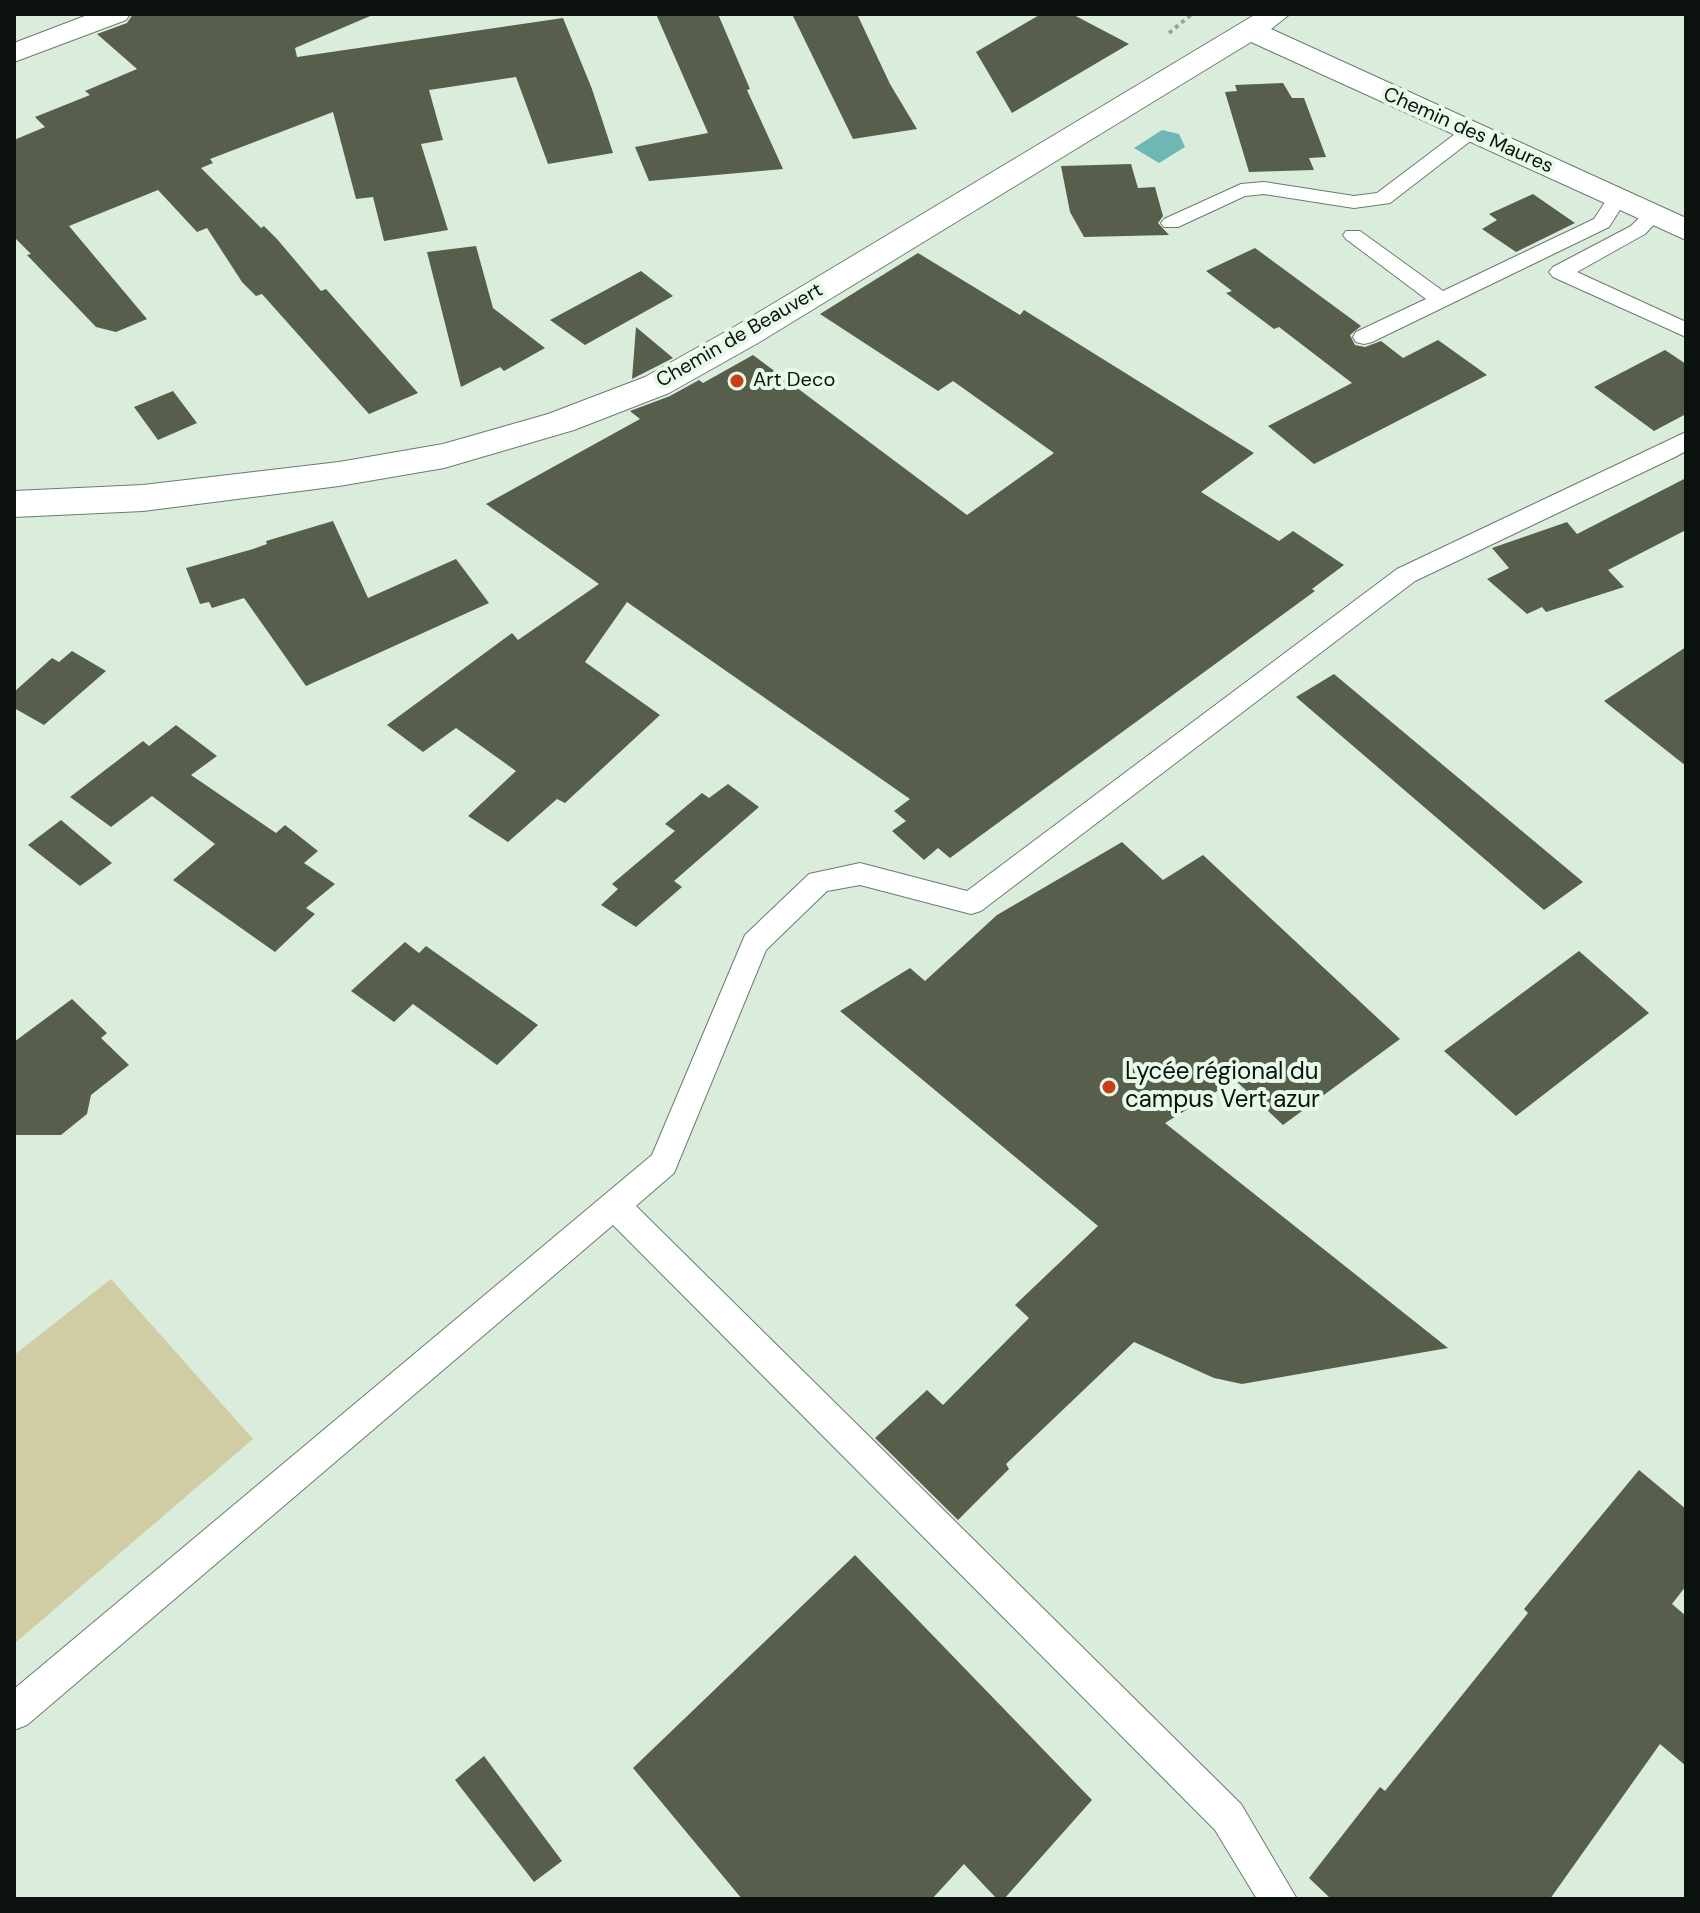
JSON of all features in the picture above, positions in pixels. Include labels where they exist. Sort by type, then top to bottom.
[{"type":"street","points":[[14,53],[116,14]]},
{"type":"street","name":"Chemin des Maures","points":[[1263,22],[1316,63],[1686,230]]},
{"type":"street","name":"Chemin de Beauvert","points":[[14,504],[143,498],[339,474],[444,456],[561,422],[657,385],[746,335],[1263,22]]},
{"type":"street","name":"Chemin de Beauvert","points":[[14,524],[143,498]]},
{"type":"lane","points":[[1171,223],[1241,190],[1301,192],[1354,202],[1383,199],[1470,132]]},
{"type":"lane","points":[[1364,337],[1602,223],[1618,197]]},
{"type":"lane","points":[[1654,214],[1638,230],[1560,272],[1686,330]]},
{"type":"lane","points":[[1353,235],[1442,300]]},
{"type":"lane","points":[[14,1712],[663,1164],[755,943],[819,882],[860,874],[971,903],[1406,575],[1682,448]]},
{"type":"lane","points":[[613,1204],[1228,1817],[1278,1899]]},
{"type":"shaded area","points":[[111,1279],[253,1439],[14,1644],[14,1355]]},
{"type":"water","points":[[1162,130],[1179,134],[1185,147],[1159,163],[1134,148]]},
{"type":"building","points":[[133,14],[375,14],[295,48],[297,57],[563,18],[592,89],[613,153],[548,164],[516,77],[429,90],[443,140],[421,144],[448,230],[384,241],[373,197],[356,199],[333,112],[210,159],[213,163],[201,168],[261,228],[264,226],[277,239],[321,291],[326,289],[418,393],[369,414],[262,294],[256,296],[242,282],[207,228],[197,232],[158,190],[69,226],[147,319],[116,332],[96,327],[27,255],[31,254],[14,237],[14,140],[45,127],[35,117],[90,95],[85,91],[137,69],[97,34],[127,23]]},
{"type":"building","points":[[656,14],[718,14],[750,89],[747,90],[783,169],[649,181],[635,147],[708,133]]},
{"type":"building","points":[[792,14],[857,14],[890,84],[917,129],[853,139]]},
{"type":"building","points":[[1041,14],[1072,14],[1129,44],[1012,113],[976,52]]},
{"type":"building","points":[[1283,83],[1292,98],[1304,98],[1326,157],[1309,158],[1314,170],[1249,172],[1225,92],[1237,91],[1235,85]]},
{"type":"building","points":[[1131,164],[1138,188],[1155,187],[1163,216],[1158,223],[1169,235],[1084,237],[1070,212],[1061,166]]},
{"type":"building","points":[[1533,194],[1575,223],[1516,252],[1482,229],[1497,220],[1489,214]]},
{"type":"building","points":[[476,246],[493,308],[545,348],[504,371],[500,367],[461,387],[427,252]]},
{"type":"building","points":[[1255,248],[1361,326],[1350,335],[1355,345],[1365,347],[1381,341],[1403,358],[1438,340],[1487,375],[1314,464],[1268,426],[1352,383],[1279,327],[1274,329],[1226,293],[1232,291],[1206,271]]},
{"type":"building","points":[[918,253],[1020,315],[1024,310],[1254,453],[1201,492],[1279,541],[1293,531],[1344,565],[1312,589],[1315,591],[950,858],[938,848],[924,860],[892,831],[906,821],[894,811],[910,799],[627,602],[585,662],[660,715],[565,803],[557,799],[508,842],[468,816],[516,771],[456,728],[423,752],[387,725],[512,633],[518,640],[599,584],[486,504],[640,419],[630,411],[670,396],[699,380],[703,383],[753,355],[967,515],[1054,453],[953,381],[938,391],[820,314]]},
{"type":"building","points":[[641,271],[673,296],[585,345],[550,320]]},
{"type":"building","points":[[636,327],[673,358],[632,379]]},
{"type":"building","points":[[1665,350],[1686,364],[1686,414],[1654,431],[1594,387]]},
{"type":"building","points":[[173,391],[197,423],[158,440],[134,407]]},
{"type":"building","points":[[1686,478],[1686,530],[1608,570],[1624,587],[1546,612],[1542,607],[1527,614],[1487,579],[1509,568],[1492,548],[1567,522],[1577,534]]},
{"type":"building","points":[[333,521],[368,598],[456,559],[489,603],[306,686],[244,598],[212,608],[209,602],[200,604],[186,568]]},
{"type":"building","points":[[1686,647],[1686,766],[1604,701]]},
{"type":"building","points":[[72,651],[106,671],[44,725],[14,708],[14,692],[52,658],[59,662]]},
{"type":"building","points":[[1334,674],[1583,882],[1544,910],[1296,697]]},
{"type":"building","points":[[176,725],[217,756],[191,775],[276,833],[285,825],[318,851],[304,863],[335,884],[306,908],[315,914],[275,952],[173,880],[215,844],[152,796],[111,827],[70,797],[143,741],[149,746]]},
{"type":"building","points":[[728,784],[759,807],[674,881],[682,887],[636,927],[601,905],[618,889],[612,884],[675,831],[665,824],[702,793],[709,798]]},
{"type":"building","points":[[61,820],[112,863],[80,886],[28,845]]},
{"type":"building","points":[[1122,842],[1163,880],[1203,855],[1400,1039],[1283,1125],[1235,1080],[1165,1123],[1448,1348],[1242,1384],[1214,1378],[1134,1342],[1006,1464],[1009,1469],[958,1520],[875,1438],[927,1390],[943,1405],[1029,1318],[1015,1305],[1098,1226],[840,1011],[910,968],[925,981],[997,915]]},
{"type":"building","points":[[405,942],[419,953],[426,946],[538,1025],[497,1065],[413,1004],[394,1022],[351,991]]},
{"type":"building","points":[[1579,951],[1649,1013],[1516,1116],[1444,1051]]},
{"type":"building","points":[[72,999],[107,1033],[101,1038],[129,1065],[91,1095],[87,1114],[61,1135],[14,1135],[14,1042]]},
{"type":"building","points":[[1639,1470],[1686,1509],[1686,1586],[1672,1604],[1686,1616],[1686,1766],[1660,1744],[1550,1899],[1331,1899],[1309,1878],[1380,1787],[1385,1791],[1528,1613],[1524,1609]]},
{"type":"building","points":[[855,1555],[1092,1800],[1004,1899],[997,1899],[964,1864],[932,1899],[742,1899],[633,1768]]},
{"type":"building","points":[[484,1756],[562,1861],[534,1882],[455,1780]]},
{"type":"place","name":"Art Deco","points":[[737,381]]},
{"type":"place","name":"Lycée régional du campus Vert azur","points":[[1109,1087]]}]
